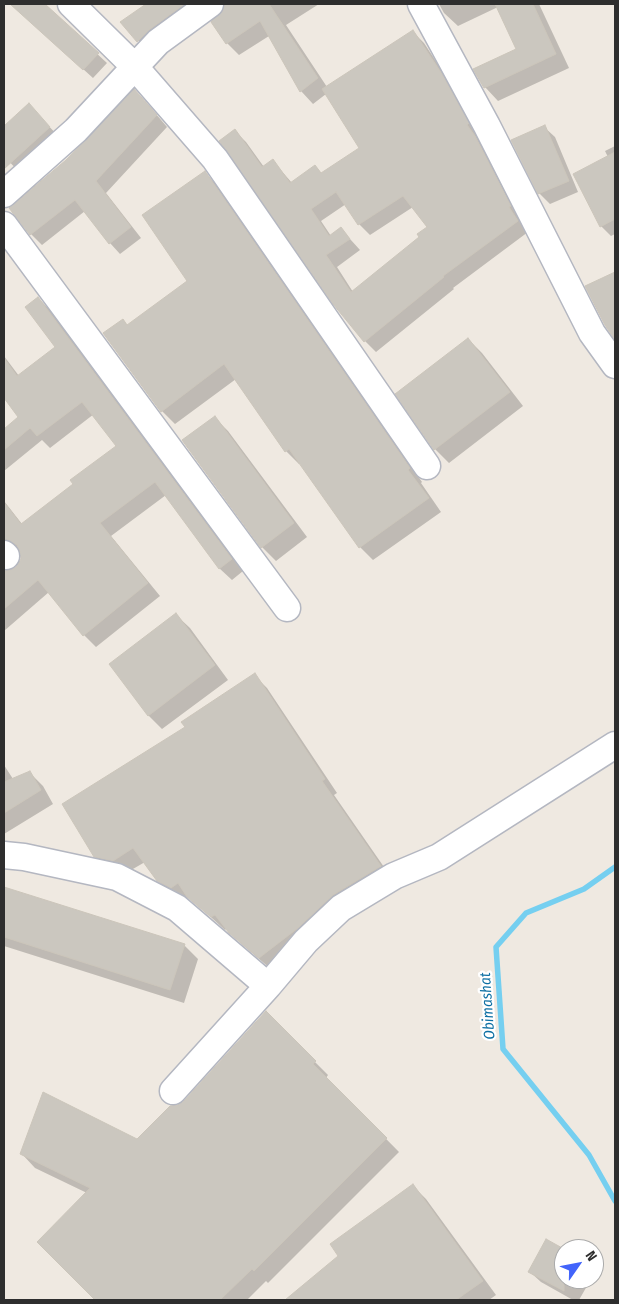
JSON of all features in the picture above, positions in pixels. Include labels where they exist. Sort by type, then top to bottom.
[{"type":"street","points":[[71,4],[135,67],[215,159],[426,466]]},
{"type":"street","points":[[4,194],[76,130],[158,42],[210,4]]},
{"type":"street","points":[[421,4],[487,126],[592,332],[615,365]]},
{"type":"street","points":[[4,225],[287,608]]},
{"type":"street","points":[[172,1091],[268,986],[306,941],[341,908],[394,876],[439,857],[615,745]]},
{"type":"street","points":[[4,855],[24,857],[117,878],[177,908],[268,986]]},
{"type":"building","points":[[10,4],[45,4],[99,53],[83,70]]},
{"type":"building","points":[[146,4],[185,4],[149,30],[137,42],[120,22]]},
{"type":"building","points":[[225,4],[269,4],[318,78],[300,92],[260,21],[226,44],[211,22],[223,10]]},
{"type":"building","points":[[495,4],[533,4],[556,54],[484,88],[473,69],[516,49]]},
{"type":"building","points":[[413,30],[442,74],[469,123],[467,125],[475,136],[511,206],[509,207],[518,221],[443,276],[364,342],[333,304],[219,141],[235,129],[262,167],[273,159],[290,183],[315,165],[321,173],[359,148],[322,89]],"holes":[[[336,192],[358,225],[403,196],[427,227],[417,234],[419,237],[351,292],[326,255],[350,239],[341,227],[329,236],[311,209]]]},
{"type":"building","points":[[134,89],[157,115],[96,181],[131,227],[109,244],[75,200],[30,235],[9,208],[66,160]]},
{"type":"building","points":[[29,103],[50,127],[4,169],[4,126]]},
{"type":"building","points":[[545,125],[569,181],[538,194],[511,140]]},
{"type":"building","points":[[615,152],[615,219],[600,227],[573,174]]},
{"type":"building","points":[[205,171],[410,468],[408,470],[429,498],[359,548],[289,449],[285,452],[224,364],[161,412],[103,333],[123,319],[127,325],[187,281],[142,215]]},
{"type":"building","points":[[615,272],[615,340],[585,286]]},
{"type":"building","points":[[38,297],[232,559],[219,569],[155,482],[100,523],[148,583],[83,636],[38,580],[4,609],[4,571],[16,567],[21,559],[17,545],[4,539],[4,502],[21,524],[73,484],[70,480],[116,446],[82,402],[37,436],[30,428],[4,450],[4,429],[18,417],[4,398],[4,358],[17,376],[55,347],[25,307]]},
{"type":"building","points":[[468,338],[510,392],[434,450],[395,394]]},
{"type":"building","points":[[215,416],[294,523],[261,548],[182,440]]},
{"type":"building","points":[[176,613],[215,665],[148,716],[109,664]]},
{"type":"building","points":[[255,673],[325,779],[322,781],[381,866],[333,895],[298,928],[259,958],[229,933],[215,915],[211,917],[187,897],[178,883],[171,888],[157,881],[133,848],[113,861],[94,857],[62,804],[185,727],[181,722]]},
{"type":"building","points":[[30,771],[41,790],[4,813],[4,782]]},
{"type":"building","points":[[4,887],[185,944],[170,990],[4,937]]},
{"type":"building","points":[[266,1011],[316,1061],[313,1064],[387,1138],[254,1271],[252,1269],[220,1300],[95,1300],[37,1242],[90,1188],[20,1154],[43,1092],[137,1139],[170,1106],[178,1105],[184,1101]]},
{"type":"building","points":[[413,1184],[483,1281],[456,1300],[285,1300],[338,1256],[330,1244]]},
{"type":"building","points":[[546,1239],[554,1243],[554,1286],[528,1272]]},
{"type":"waterway","name":"Obimashat","points":[[615,867],[584,889],[526,913],[496,947],[503,1049],[589,1155],[615,1201]]}]
